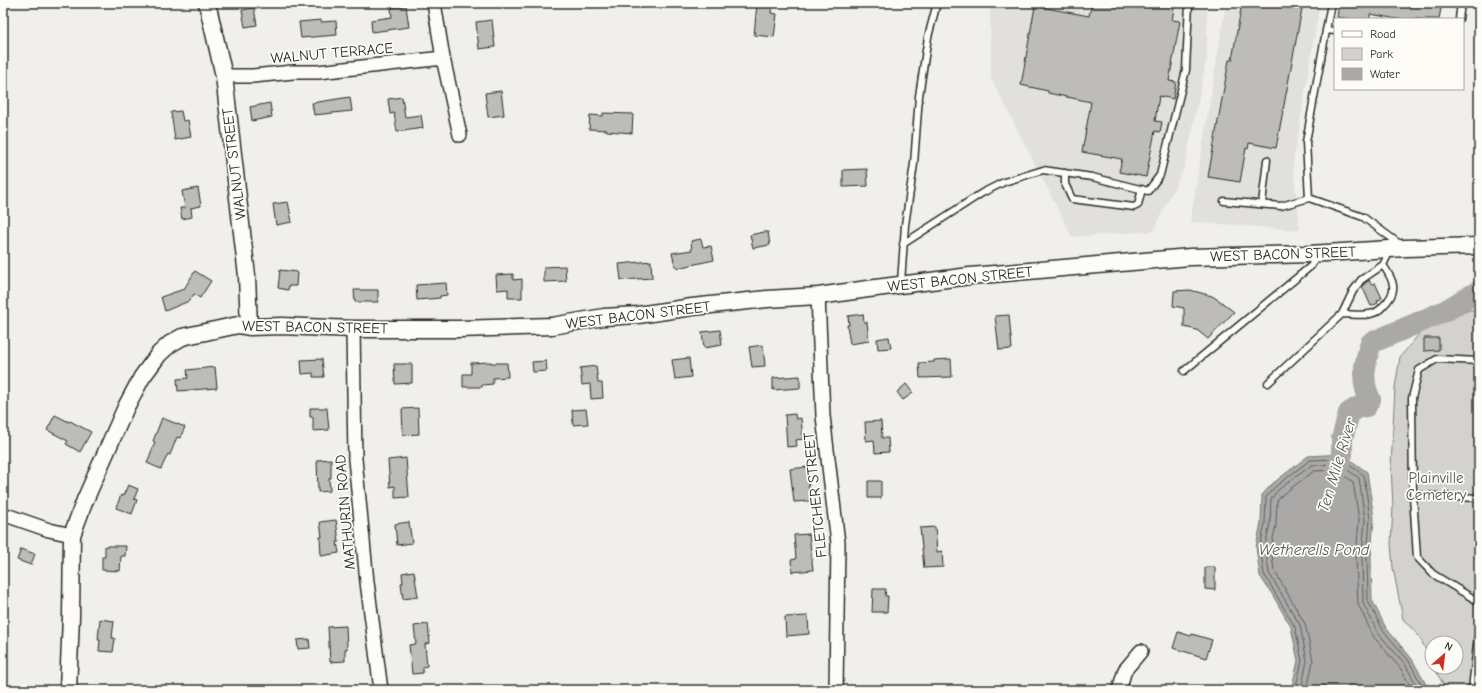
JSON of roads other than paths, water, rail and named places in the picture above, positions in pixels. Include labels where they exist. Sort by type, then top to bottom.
[{"type":"street","name":"WALNUT STREET","points":[[207,3],[224,76],[247,276],[249,327]]},
{"type":"street","points":[[434,3],[443,58],[460,135]]},
{"type":"street","name":"WALNUT TERRACE","points":[[224,76],[318,72],[443,58]]},
{"type":"street","name":"WEST BACON STREET","points":[[68,690],[72,534],[85,500],[126,407],[142,377],[170,344],[182,337],[238,325],[249,327],[282,326],[353,329],[459,329],[552,326],[604,317],[638,315],[692,307],[767,299],[818,296],[970,276],[1190,256],[1314,254],[1398,248],[1479,246]]},
{"type":"street","name":"FLETCHER STREET","points":[[818,296],[823,416],[838,543],[836,690]]},
{"type":"street","name":"MATHURIN ROAD","points":[[353,329],[355,459],[368,590],[381,690]]},
{"type":"street","points":[[3,514],[49,530],[72,534]]},
{"type":"street","points":[[1119,690],[1125,670],[1141,651]]},
{"type":"lane","points":[[900,285],[903,244],[914,164],[919,96],[928,37],[937,3]]},
{"type":"lane","points":[[903,244],[982,193],[1004,182],[1043,170],[1092,177],[1148,191],[1160,175],[1186,70],[1189,3]]},
{"type":"lane","points":[[1309,198],[1306,142],[1331,3]]},
{"type":"lane","points":[[1459,18],[1462,3]]},
{"type":"lane","points":[[1326,30],[1334,31]]},
{"type":"lane","points":[[1262,204],[1267,160]]},
{"type":"lane","points":[[1065,173],[1065,184],[1072,199],[1134,207],[1138,205],[1142,189]]},
{"type":"lane","points":[[1224,201],[1281,206],[1309,198],[1363,217],[1398,248],[1383,265],[1357,285],[1342,314],[1268,383]]},
{"type":"lane","points":[[1184,371],[1311,266],[1314,261],[1314,254]]},
{"type":"lane","points":[[1342,314],[1372,314],[1392,298],[1393,286],[1391,276],[1383,265]]},
{"type":"lane","points":[[1479,361],[1437,359],[1419,370],[1412,398],[1413,495],[1417,556],[1433,574],[1479,602]]},
{"type":"lane","points":[[1413,495],[1479,498]]},
{"type":"lane","points":[[1472,690],[1476,680],[1479,626]]},
{"type":"water","name":"Wetherells Pond","points":[[1342,454],[1367,472],[1374,518],[1371,557],[1372,600],[1386,628],[1412,659],[1429,690],[1291,690],[1298,661],[1291,627],[1260,576],[1256,547],[1261,523],[1262,495],[1272,484],[1308,456]]},
{"type":"waterway","name":"Ten Mile River","points":[[1332,483],[1342,454],[1342,439],[1349,413],[1359,407],[1366,406],[1370,399],[1365,385],[1364,371],[1371,343],[1445,311],[1479,291]]},
{"type":"park label","name":"Plainville Cemetery","points":[[1436,486]]}]
